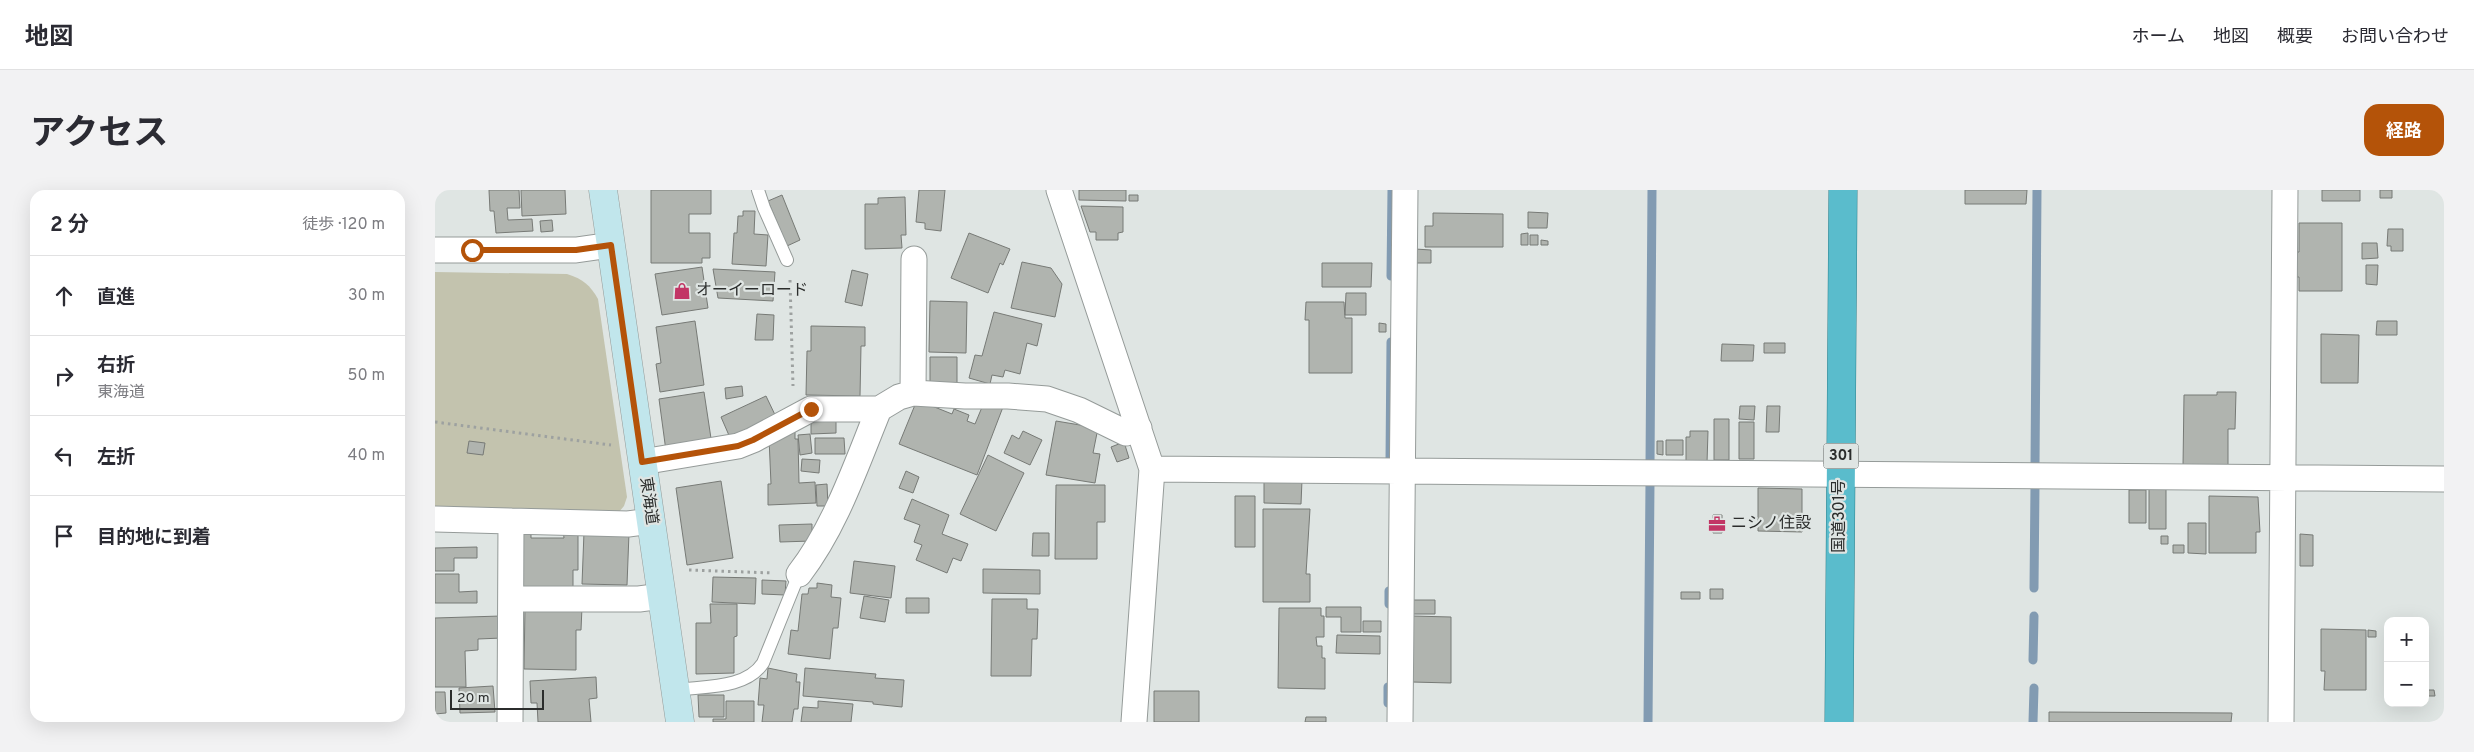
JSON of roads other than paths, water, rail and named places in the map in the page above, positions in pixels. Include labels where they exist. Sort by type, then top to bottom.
[{"type":"highway","name":"国道301号","points":[[1839,722],[1843,190]]},
{"type":"main road","name":"東海道","points":[[603,190],[681,722]]},
{"type":"street","points":[[1059,190],[1152,469],[1134,722]]},
{"type":"street","points":[[1400,722],[1405,190]]},
{"type":"street","points":[[2281,722],[2285,190]]},
{"type":"street","points":[[435,250],[576,250],[611,245]]},
{"type":"street","points":[[913,392],[915,259]]},
{"type":"street","points":[[642,462],[738,446],[811,409],[879,409],[899,397],[913,392],[1047,399],[1079,410],[1125,433],[1139,428]]},
{"type":"street","points":[[799,574],[819,545],[854,470],[879,409]]},
{"type":"street","points":[[1152,469],[2444,479]]},
{"type":"street","points":[[435,519],[628,524],[651,521]]},
{"type":"street","points":[[510,722],[511,521]]},
{"type":"street","points":[[511,599],[639,599],[660,585]]},
{"type":"lane","points":[[758,190],[787,260]]},
{"type":"lane","points":[[676,690],[737,681],[757,672],[763,662],[799,574]]},
{"type":"waterway","points":[[1391,276],[1392,190]]},
{"type":"waterway","points":[[1650,464],[1652,190]]},
{"type":"waterway","points":[[2035,467],[2037,190]]},
{"type":"waterway","points":[[1390,461],[1391,342]]},
{"type":"waterway","points":[[1648,722],[1650,482]]},
{"type":"waterway","points":[[2034,588],[2035,486]]},
{"type":"waterway","points":[[1389,591],[1389,604]]},
{"type":"waterway","points":[[2033,660],[2034,616]]},
{"type":"waterway","points":[[1388,687],[1388,703]]},
{"type":"waterway","points":[[2033,722],[2034,688]]},
{"type":"place","name":"オーイーロード","points":[[682,291]]},
{"type":"place","name":"ニシノ住設","points":[[1717,524]]}]
